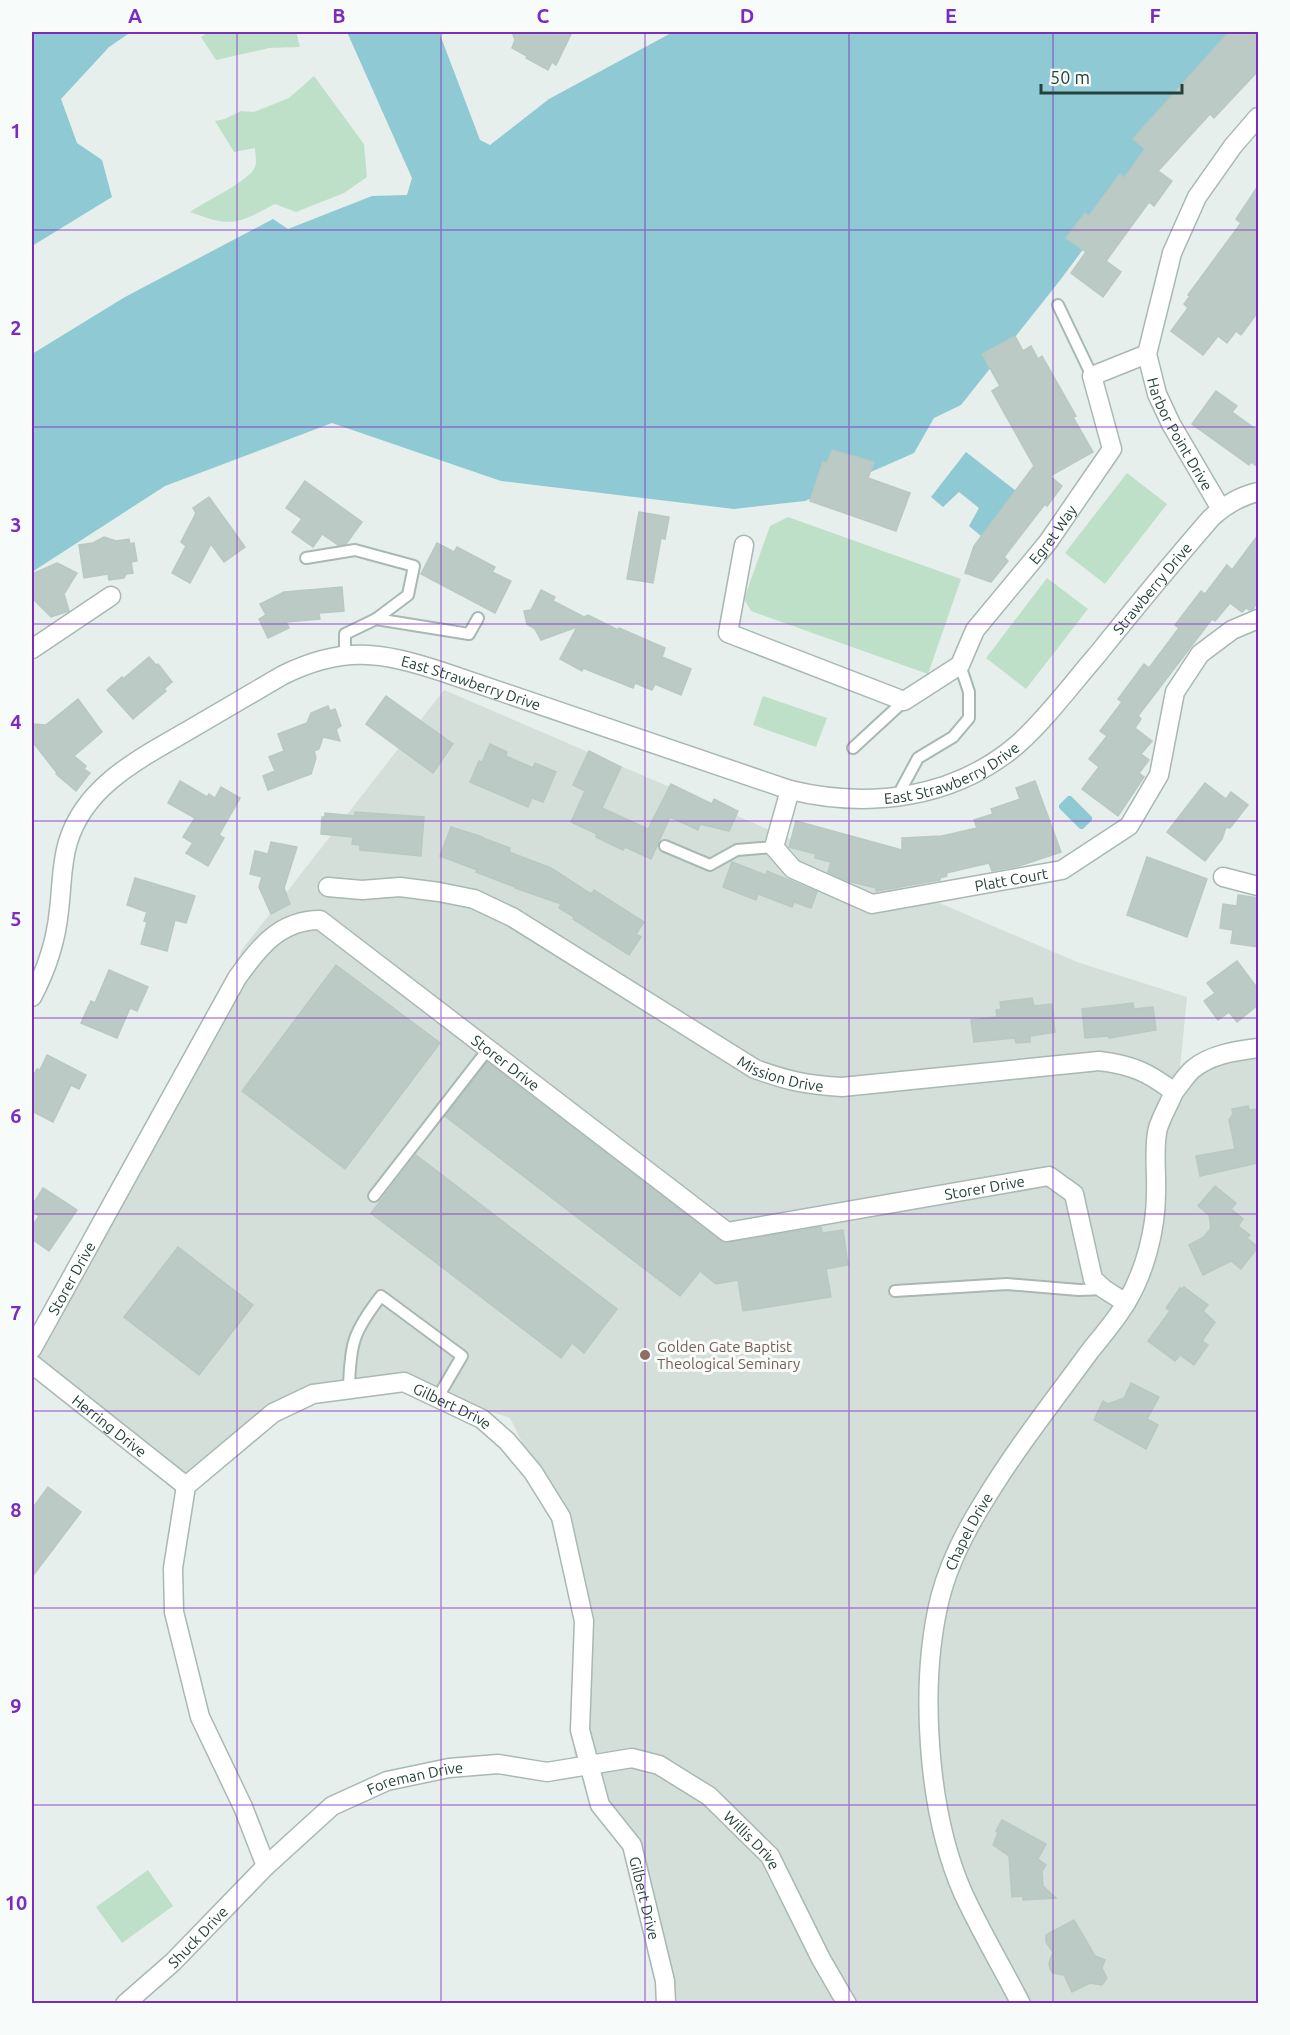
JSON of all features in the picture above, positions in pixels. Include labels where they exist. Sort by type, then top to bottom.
[{"type":"street","points":[[1092,376],[1148,354],[1172,253],[1197,197],[1233,146],[1258,117]]},
{"type":"street","name":"Harbor Point Drive","points":[[1148,354],[1157,394],[1171,424],[1221,509]]},
{"type":"street","name":"Egret Way","points":[[960,665],[975,630],[1048,542],[1112,449],[1092,376]]},
{"type":"street","name":"Strawberry Drive","points":[[1058,701],[1188,544],[1221,509],[1247,494],[1258,492]]},
{"type":"street","points":[[744,545],[728,633],[904,701],[960,665]]},
{"type":"street","points":[[32,649],[111,596]]},
{"type":"street","name":"Platt Court","points":[[774,847],[793,868],[872,904],[1062,870],[1129,826],[1159,776],[1175,692],[1200,654],[1232,630],[1258,619]]},
{"type":"street","name":"East Strawberry Drive","points":[[32,997],[37,972],[56,936],[62,870],[68,841],[88,803],[103,787],[144,756],[283,675],[316,661],[345,655],[365,654],[424,666],[790,790],[855,800],[897,798],[930,790],[977,772],[1018,743],[1058,701]]},
{"type":"street","points":[[774,847],[790,790]]},
{"type":"street","points":[[1223,877],[1258,886]]},
{"type":"street","name":"Mission Drive","points":[[328,886],[362,890],[400,887],[474,899],[512,917],[755,1069],[788,1081],[842,1087],[1099,1061],[1141,1069],[1174,1092]]},
{"type":"street","name":"Storer Drive","points":[[32,1349],[237,978],[264,944],[292,924],[306,920],[320,920],[727,1232],[1049,1176],[1074,1194],[1093,1279],[1126,1303]]},
{"type":"street","points":[[1174,1092],[1194,1069],[1210,1059],[1230,1052],[1258,1048]]},
{"type":"street","name":"Chapel Drive","points":[[1021,2004],[963,1892],[946,1841],[936,1791],[930,1739],[928,1692],[933,1636],[941,1596],[959,1548],[985,1498],[1015,1453],[1126,1303],[1140,1271],[1151,1236],[1156,1198],[1158,1130],[1174,1092]]},
{"type":"street","name":"Herring Drive","points":[[32,1364],[186,1486]]},
{"type":"street","name":"Gilbert Drive","points":[[186,1486],[273,1413],[313,1394],[404,1382],[482,1419],[507,1441],[533,1472],[561,1517],[584,1621],[580,1730],[600,1805],[632,1845],[665,1982],[666,2004]]},
{"type":"street","points":[[186,1486],[173,1568],[174,1612],[200,1716],[243,1807],[266,1866]]},
{"type":"street","name":"Willis Drive","points":[[591,1766],[632,1758],[659,1766],[709,1796],[770,1856],[846,2004]]},
{"type":"street","name":"Foreman Drive","points":[[266,1866],[332,1806],[387,1781],[449,1768],[498,1764],[547,1772],[591,1766]]},
{"type":"street","name":"Shuck Drive","points":[[125,2004],[173,1962],[266,1866]]},
{"type":"lane","points":[[1058,305],[1092,376]]},
{"type":"lane","points":[[306,558],[355,550],[414,566],[408,595],[376,619],[345,634],[345,655]]},
{"type":"lane","points":[[376,619],[469,634],[478,618]]},
{"type":"lane","points":[[897,798],[918,758],[952,737],[969,718],[969,692],[960,665]]},
{"type":"lane","points":[[853,748],[904,701]]},
{"type":"lane","points":[[666,846],[710,865],[737,850],[774,847]]},
{"type":"lane","points":[[374,1196],[489,1048]]},
{"type":"lane","points":[[894,1291],[1007,1284],[1079,1290],[1104,1289]]},
{"type":"lane","points":[[349,1389],[350,1353],[362,1321],[381,1296],[462,1356],[438,1397]]},
{"type":"shaded area","name":"Golden Gate Baptist Theological Seminary","points":[[444,690],[1077,962],[1187,997],[1179,1079],[1258,1046],[1258,2003],[666,2003],[628,1830],[575,1766],[572,1717],[576,1621],[556,1511],[510,1418],[404,1382],[307,1388],[191,1478],[32,1369],[32,1341],[244,947]]},
{"type":"green space","points":[[209,32],[296,32],[300,47],[269,48],[216,60],[201,37]]},
{"type":"green space","points":[[314,76],[364,144],[367,177],[344,193],[296,212],[275,204],[242,220],[225,222],[190,212],[245,178],[256,165],[255,148],[234,152],[215,121],[241,111],[254,112],[289,98]]},
{"type":"green space","points":[[1127,473],[1167,504],[1105,584],[1065,553]]},
{"type":"green space","points":[[788,517],[961,579],[928,674],[751,611],[744,599],[770,526]]},
{"type":"green space","points":[[1047,578],[1088,609],[1026,689],[986,658]]},
{"type":"green space","points":[[763,696],[827,718],[816,747],[753,725]]},
{"type":"green space","points":[[148,1870],[173,1906],[122,1943],[96,1907]]},
{"type":"water","points":[[32,32],[131,32],[109,47],[61,99],[77,143],[102,160],[112,197],[32,246]]},
{"type":"water","points":[[347,32],[439,32],[480,140],[490,145],[549,99],[673,32],[1249,32],[1235,45],[1061,279],[961,405],[934,418],[914,453],[805,501],[734,509],[501,481],[332,423],[165,486],[32,572],[32,354],[125,297],[273,219],[288,229],[372,196],[407,195],[412,178]]},
{"type":"water","points":[[966,452],[1016,491],[981,536],[969,526],[979,508],[959,492],[943,507],[931,497]]},
{"type":"water","points":[[1068,796],[1071,796],[1092,817],[1083,829],[1080,829],[1059,808]]},
{"type":"building","points":[[512,32],[572,32],[556,65],[552,62],[548,70],[512,48],[515,40]]},
{"type":"building","points":[[1229,32],[1252,32],[1258,37],[1258,71],[1214,118],[1210,114],[1158,171],[1172,181],[1154,206],[1149,202],[1106,261],[1121,272],[1103,297],[1071,273],[1086,252],[1066,238],[1085,213],[1089,216],[1120,174],[1124,178],[1145,149],[1133,139]]},
{"type":"building","points":[[1258,186],[1258,312],[1241,335],[1236,331],[1227,343],[1218,336],[1203,355],[1171,331],[1188,308],[1184,304],[1190,296],[1188,295],[1241,223],[1236,219]]},
{"type":"building","points":[[1015,336],[1023,351],[1031,346],[1038,359],[1042,356],[1076,416],[1073,417],[1093,452],[1050,476],[1062,486],[1004,557],[1008,561],[991,582],[965,573],[974,546],[1034,466],[992,391],[1000,386],[982,354]]},
{"type":"building","points":[[1216,391],[1237,406],[1232,412],[1258,431],[1258,467],[1251,462],[1249,465],[1192,424]]},
{"type":"building","points":[[832,450],[874,462],[868,478],[910,493],[896,531],[810,501],[823,462],[827,463]]},
{"type":"building","points":[[305,481],[362,522],[346,544],[338,545],[322,534],[313,547],[292,532],[302,519],[286,508]]},
{"type":"building","points":[[209,497],[245,547],[224,562],[211,544],[190,583],[172,573],[186,546],[181,542],[196,513],[193,508]]},
{"type":"building","points":[[639,512],[669,517],[665,539],[661,538],[653,583],[627,579]]},
{"type":"building","points":[[1258,535],[1258,601],[1253,609],[1246,608],[1242,612],[1230,603],[1215,621],[1212,619],[1138,716],[1141,719],[1135,728],[1152,741],[1141,754],[1149,760],[1139,773],[1144,777],[1118,816],[1082,789],[1099,767],[1089,759],[1107,736],[1100,731],[1122,702],[1118,699],[1144,664],[1149,668],[1179,628],[1175,625],[1201,591],[1205,594],[1227,565],[1232,570]]},
{"type":"building","points":[[104,537],[116,541],[129,539],[130,544],[134,543],[137,561],[131,562],[133,573],[126,574],[124,578],[109,580],[108,574],[84,578],[79,545],[93,543]]},
{"type":"building","points":[[437,543],[454,552],[457,547],[495,567],[492,572],[511,581],[495,613],[421,574]]},
{"type":"building","points":[[57,563],[77,573],[64,594],[69,611],[51,617],[32,598],[32,574]]},
{"type":"building","points":[[342,587],[344,611],[319,613],[320,619],[286,622],[289,628],[268,638],[259,619],[266,615],[260,604],[284,592]]},
{"type":"building","points":[[541,590],[555,597],[553,601],[584,617],[588,615],[618,630],[619,628],[665,648],[662,657],[691,669],[681,695],[655,684],[652,690],[635,683],[633,688],[583,668],[582,671],[560,659],[577,627],[541,640],[535,629],[527,624],[524,611],[531,610]]},
{"type":"building","points":[[149,657],[156,665],[158,664],[172,682],[164,689],[166,691],[133,719],[107,690]]},
{"type":"building","points":[[386,696],[453,744],[433,773],[366,724]]},
{"type":"building","points":[[78,699],[102,732],[74,756],[86,766],[84,769],[90,773],[76,791],[56,774],[32,741],[32,724],[46,725]]},
{"type":"building","points":[[328,706],[330,711],[335,709],[341,726],[336,729],[340,741],[323,737],[319,749],[314,751],[316,758],[311,774],[268,790],[263,776],[275,771],[269,757],[284,751],[278,734],[307,723],[311,713]]},
{"type":"building","points":[[490,744],[507,752],[506,756],[533,768],[535,763],[556,772],[543,802],[532,798],[528,807],[470,782],[479,761],[482,762]]},
{"type":"building","points":[[589,751],[621,767],[602,808],[648,829],[671,784],[712,804],[714,799],[738,811],[729,831],[700,824],[698,830],[670,817],[651,859],[625,847],[623,850],[596,837],[597,834],[571,822],[585,791],[573,785]]},
{"type":"building","points":[[180,781],[207,797],[209,794],[215,798],[221,787],[240,798],[219,835],[224,838],[208,866],[186,853],[193,843],[183,837],[195,818],[168,803]]},
{"type":"building","points":[[1035,781],[1061,852],[1019,866],[992,871],[989,863],[946,873],[947,876],[940,880],[876,891],[876,888],[848,881],[828,872],[831,862],[815,858],[816,854],[789,847],[796,821],[902,850],[902,838],[942,836],[977,828],[974,820],[993,814],[991,809],[1020,799],[1016,788]]},
{"type":"building","points":[[1205,783],[1226,799],[1231,792],[1248,805],[1230,828],[1226,827],[1222,839],[1205,861],[1167,832]]},
{"type":"building","points":[[355,812],[424,817],[421,856],[360,850],[360,845],[352,844],[353,837],[321,834],[322,817],[325,817],[325,813],[355,816]]},
{"type":"building","points":[[451,827],[510,848],[509,852],[551,868],[591,894],[594,890],[644,922],[636,934],[641,937],[629,955],[573,919],[574,917],[559,908],[561,904],[515,888],[440,856]]},
{"type":"building","points":[[271,842],[297,847],[284,888],[290,904],[271,914],[259,887],[262,877],[250,874],[255,851],[268,854]]},
{"type":"building","points":[[1147,857],[1207,879],[1187,937],[1127,915]]},
{"type":"building","points":[[732,862],[766,875],[767,871],[817,892],[811,908],[794,902],[792,907],[758,894],[756,900],[723,887]]},
{"type":"building","points":[[135,878],[195,896],[186,923],[175,920],[167,951],[141,944],[147,922],[144,921],[147,912],[127,905]]},
{"type":"building","points":[[1238,895],[1258,898],[1258,947],[1231,943],[1233,930],[1220,928],[1223,904],[1237,906]]},
{"type":"building","points":[[1237,961],[1258,989],[1258,1005],[1237,1022],[1229,1012],[1218,1020],[1204,1001],[1215,993],[1207,983]]},
{"type":"building","points":[[336,965],[440,1043],[345,1169],[242,1091]]},
{"type":"building","points":[[109,970],[148,987],[137,1011],[130,1008],[117,1038],[81,1023],[91,1001],[95,1003]]},
{"type":"building","points":[[1032,998],[1034,1006],[1052,1004],[1055,1032],[1030,1036],[1030,1042],[1016,1043],[1015,1038],[974,1042],[971,1020],[997,1017],[996,1010],[1001,1009],[1000,1002]]},
{"type":"building","points":[[1133,1003],[1134,1009],[1153,1007],[1156,1030],[1109,1038],[1109,1036],[1085,1038],[1082,1009]]},
{"type":"building","points":[[47,1055],[86,1075],[79,1089],[71,1085],[53,1122],[32,1111],[32,1079],[37,1069],[40,1070]]},
{"type":"building","points":[[487,1062],[724,1243],[821,1227],[822,1233],[843,1230],[848,1265],[826,1269],[831,1297],[743,1311],[738,1280],[716,1284],[700,1271],[680,1296],[445,1116]]},
{"type":"building","points":[[1248,1106],[1249,1110],[1258,1109],[1258,1163],[1200,1176],[1196,1156],[1235,1149],[1229,1120],[1233,1114],[1232,1109]]},
{"type":"building","points":[[416,1155],[617,1309],[584,1353],[572,1343],[561,1358],[371,1213]]},
{"type":"building","points":[[1215,1186],[1236,1203],[1231,1209],[1243,1219],[1238,1226],[1250,1235],[1247,1238],[1258,1247],[1241,1269],[1231,1261],[1203,1275],[1189,1245],[1204,1237],[1211,1228],[1209,1215],[1198,1206]]},
{"type":"building","points":[[43,1188],[77,1210],[49,1251],[32,1239],[32,1227],[39,1216],[32,1211],[32,1206]]},
{"type":"building","points":[[178,1247],[253,1305],[199,1375],[124,1317]]},
{"type":"building","points":[[1184,1287],[1208,1305],[1203,1311],[1215,1322],[1202,1341],[1208,1345],[1194,1365],[1180,1355],[1175,1361],[1148,1341],[1170,1311],[1166,1308],[1180,1288]]},
{"type":"building","points":[[1131,1383],[1159,1397],[1147,1419],[1158,1425],[1146,1449],[1094,1420],[1103,1401],[1108,1404],[1124,1398]]},
{"type":"building","points":[[48,1487],[81,1512],[32,1577],[32,1509]]},
{"type":"building","points":[[1002,1820],[1046,1844],[1038,1859],[1046,1865],[1042,1871],[1043,1886],[1056,1898],[1023,1900],[1023,1896],[1012,1897],[1009,1856],[993,1845],[998,1833],[996,1831]]},
{"type":"building","points":[[1074,1920],[1095,1956],[1105,1960],[1102,1968],[1107,1978],[1102,1985],[1090,1983],[1072,1992],[1064,1975],[1053,1973],[1050,1969],[1049,1963],[1053,1952],[1046,1942],[1046,1935]]},
{"type":"place","name":"Golden Gate Baptist Theological Seminary","points":[[645,1355]]}]
